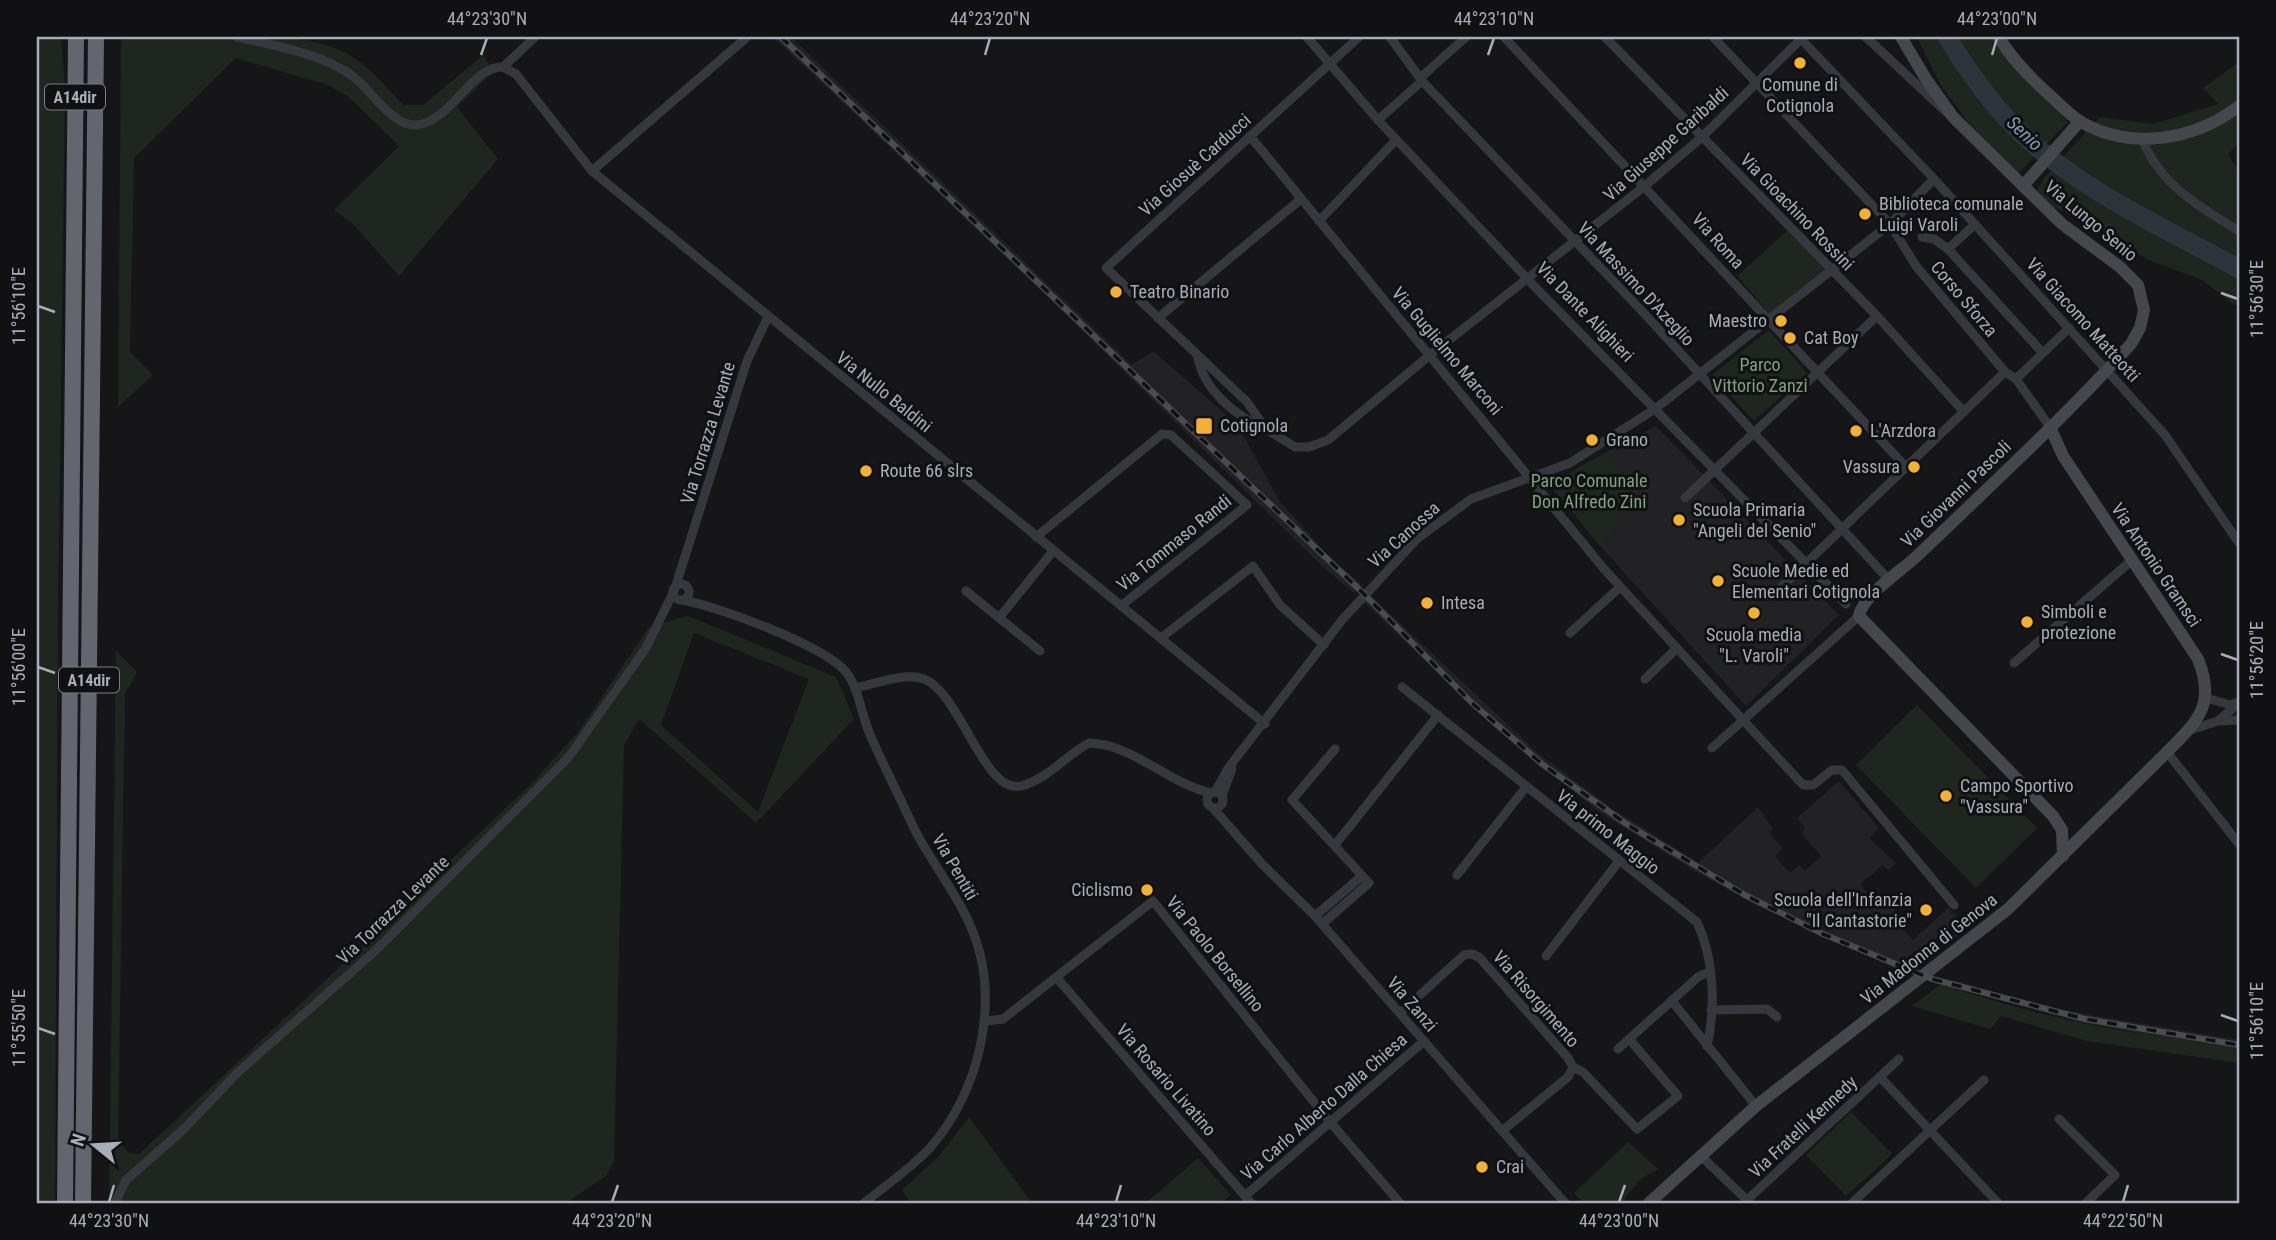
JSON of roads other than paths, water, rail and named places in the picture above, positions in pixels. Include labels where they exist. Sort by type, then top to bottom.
[{"type":"highway","name":"A14dir","points":[[65,1203],[76,37]]},
{"type":"highway","name":"A14dir","points":[[83,1203],[96,37]]},
{"type":"street","points":[[237,37],[333,65],[369,90],[399,120],[417,125],[440,114],[490,69],[503,66],[535,37]]},
{"type":"street","points":[[592,171],[747,37]]},
{"type":"street","name":"Via Dante Alighieri","points":[[1307,37],[1396,140],[1846,604]]},
{"type":"street","name":"Via Giosuè Carducci","points":[[1158,318],[1106,268],[1359,37]]},
{"type":"street","name":"Via Massimo D'Azeglio","points":[[1390,37],[1421,79],[1845,529],[1890,581]]},
{"type":"street","points":[[1378,120],[1466,37]]},
{"type":"street","name":"Via Roma","points":[[1504,37],[1646,185],[1907,468]]},
{"type":"street","name":"Via Gioachino Rossini","points":[[1605,37],[1877,316],[1964,412]]},
{"type":"street","name":"Corso Sforza","points":[[1713,37],[1890,224],[1916,266],[2005,372],[2016,379],[2035,404],[2055,423]]},
{"type":"street","points":[[1866,37],[1933,102],[1953,117]]},
{"type":"street","name":"Via Lungo Senio","points":[[1901,37],[1953,117],[2027,181],[2063,224],[2120,267],[2138,285],[2144,310],[2140,328],[2131,344],[2055,423]]},
{"type":"street","points":[[1999,37],[2025,72],[2080,121],[2109,132],[2142,139],[2185,134],[2214,123],[2239,106]]},
{"type":"street","name":"Via Giuseppe Garibaldi","points":[[1198,356],[1201,374],[1247,421],[1295,447],[1309,447],[1328,440],[1527,277],[1576,242],[1646,185],[1702,137],[1802,38]]},
{"type":"street","name":"Via Giacomo Matteotti","points":[[1802,38],[1934,179],[2165,435],[2239,544]]},
{"type":"street","name":"Via Nullo Baldini","points":[[503,66],[522,81],[592,171],[1265,724]]},
{"type":"street","points":[[2027,181],[2080,121]]},
{"type":"street","name":"Via Guglielmo Marconi","points":[[1250,136],[1620,587],[1675,650],[1803,786],[1813,785],[1832,770],[1842,770],[1954,905]]},
{"type":"street","points":[[2142,139],[2162,175],[2186,196],[2239,231]]},
{"type":"street","points":[[1319,221],[1396,140]]},
{"type":"street","name":"Via Canossa","points":[[1215,800],[1236,761],[1324,645],[1364,594],[1417,539],[1471,499],[1570,463],[1655,409],[1701,376],[1890,224],[1934,179]]},
{"type":"street","points":[[1266,429],[1247,402],[1158,318],[1300,199]]},
{"type":"street","points":[[1948,249],[1975,225]]},
{"type":"street","points":[[1922,237],[1934,239],[1948,249],[2042,352]]},
{"type":"street","points":[[1685,498],[1877,316]]},
{"type":"street","name":"Via Torrazza Levante","points":[[115,1203],[126,1180],[184,1129],[236,1074],[373,953],[568,758],[640,657],[664,613],[684,561],[747,361],[768,317]]},
{"type":"street","points":[[2016,379],[2068,328]]},
{"type":"street","points":[[1773,595],[1845,529],[2005,372]]},
{"type":"street","name":"Via Giovanni Pascoli","points":[[1859,616],[1865,599],[1890,581],[2055,423]]},
{"type":"street","name":"Via Antonio Gramsci","points":[[2055,423],[2063,456],[2198,659],[2207,685],[2206,698]]},
{"type":"street","name":"Via Tommaso Randi","points":[[1036,537],[1162,434],[1171,435],[1247,505],[1121,606]]},
{"type":"street","points":[[2028,449],[2046,446],[2063,456]]},
{"type":"street","points":[[999,618],[1053,551]]},
{"type":"street","points":[[2014,663],[2132,560]]},
{"type":"street","name":"Via Torrazza Levante","points":[[664,613],[685,594],[684,561]]},
{"type":"street","points":[[1161,638],[1253,566],[1280,605],[1324,645]]},
{"type":"street","points":[[1570,633],[1620,587]]},
{"type":"street","points":[[674,590],[676,598],[685,594]]},
{"type":"street","points":[[966,591],[1040,652]]},
{"type":"street","name":"Via Pentiti","points":[[685,594],[826,655],[848,675],[855,688],[868,731],[914,828],[971,927],[984,979],[986,1021],[984,1038],[972,1076],[940,1135],[919,1159],[864,1203]]},
{"type":"street","points":[[1712,748],[1741,719],[1859,616],[2053,816],[2081,838]]},
{"type":"street","points":[[1645,679],[1675,650]]},
{"type":"street","points":[[855,688],[908,677],[921,678],[936,684],[992,773],[1010,786],[1036,780],[1089,743],[1131,754],[1215,800]]},
{"type":"street","name":"Via primo Maggio","points":[[1402,687],[1697,922],[1706,940],[1709,972],[1711,1010],[1707,1046]]},
{"type":"street","points":[[2206,698],[2231,705],[2239,702]]},
{"type":"street","name":"Via Madonna di Genova","points":[[1649,1203],[1756,1106],[1979,934],[2063,856],[2188,731],[2206,698]]},
{"type":"street","points":[[2218,721],[2239,702]]},
{"type":"street","points":[[1335,845],[1438,715]]},
{"type":"street","points":[[2188,731],[2218,721],[2239,720]]},
{"type":"street","points":[[1335,749],[1292,800],[1365,880]]},
{"type":"street","points":[[2167,752],[2239,844]]},
{"type":"street","points":[[1457,875],[1526,787]]},
{"type":"street","name":"Via Zanzi","points":[[1215,800],[1233,829],[1315,916],[1565,1203]]},
{"type":"street","points":[[2053,816],[2062,830],[2063,856]]},
{"type":"street","points":[[1546,956],[1619,861]]},
{"type":"street","points":[[1315,916],[1365,880]]},
{"type":"street","points":[[1322,924],[1365,880]]},
{"type":"street","name":"Via Paolo Borsellino","points":[[986,1021],[1003,1019],[1153,901],[1330,1122]]},
{"type":"street","name":"Via Risorgimento","points":[[1399,1013],[1464,956],[1472,954],[1515,998],[1573,1067],[1568,1077],[1502,1131]]},
{"type":"street","points":[[1618,1049],[1698,977],[1709,972]]},
{"type":"street","name":"Via Rosario Livatino","points":[[1057,978],[1248,1200]]},
{"type":"street","points":[[1671,1001],[1756,1106]]},
{"type":"street","points":[[1711,1010],[1767,1009],[1777,1017]]},
{"type":"street","points":[[1573,1067],[1583,1072],[1637,1129],[1678,1096],[1629,1040]]},
{"type":"street","name":"Via Carlo Alberto Dalla Chiesa","points":[[1248,1200],[1330,1122],[1424,1041]]},
{"type":"street","name":"Via Fratelli Kennedy","points":[[1749,1202],[1899,1059]]},
{"type":"street","name":"Via Fratelli Kennedy","points":[[1880,1077],[1998,1203]]},
{"type":"street","points":[[1852,1203],[1983,1080]]},
{"type":"street","points":[[2059,1119],[2115,1175],[2086,1203]]},
{"type":"street","points":[[1330,1122],[1400,1203]]},
{"type":"street","points":[[1701,1156],[1749,1202]]},
{"type":"waterway","name":"Senio","points":[[1947,37],[1995,105],[2038,149],[2092,188],[2239,269]]},
{"type":"railway","points":[[781,37],[1364,594],[1472,703],[1542,764],[1628,825],[1745,895],[1823,934],[1932,979],[2085,1019],[2239,1045]]},
{"type":"place","name":"Comune di Cotignola","points":[[1800,63]]},
{"type":"place","name":"Biblioteca comunale Luigi Varoli","points":[[1865,214]]},
{"type":"place","name":"Teatro Binario","points":[[1116,292]]},
{"type":"place","name":"Maestro","points":[[1781,321]]},
{"type":"place","name":"Cat Boy","points":[[1790,338]]},
{"type":"place","name":"Cotignola","points":[[1204,426]]},
{"type":"place","name":"L'Arzdora","points":[[1856,431]]},
{"type":"place","name":"Grano","points":[[1592,440]]},
{"type":"place","name":"Vassura","points":[[1914,467]]},
{"type":"place","name":"Route 66 slrs","points":[[866,471]]},
{"type":"place","name":"Scuola Primaria \"Angeli del Senio\"","points":[[1679,520]]},
{"type":"place","name":"Scuole Medie ed Elementari Cotignola","points":[[1718,581]]},
{"type":"place","name":"Intesa","points":[[1427,603]]},
{"type":"place","name":"Scuola media \"L. Varoli\"","points":[[1754,613]]},
{"type":"place","name":"Simboli e protezione","points":[[2027,622]]},
{"type":"place","name":"Campo Sportivo \"Vassura\"","points":[[1946,796]]},
{"type":"place","name":"Ciclismo","points":[[1147,890]]},
{"type":"place","name":"Scuola dell'Infanzia \"Il Cantastorie\"","points":[[1926,910]]},
{"type":"place","name":"Crai","points":[[1482,1167]]},
{"type":"park label","name":"Parco Vittorio Zanzi","points":[[1760,375]]},
{"type":"park label","name":"Parco Comunale Don Alfredo Zini","points":[[1589,491]]}]
